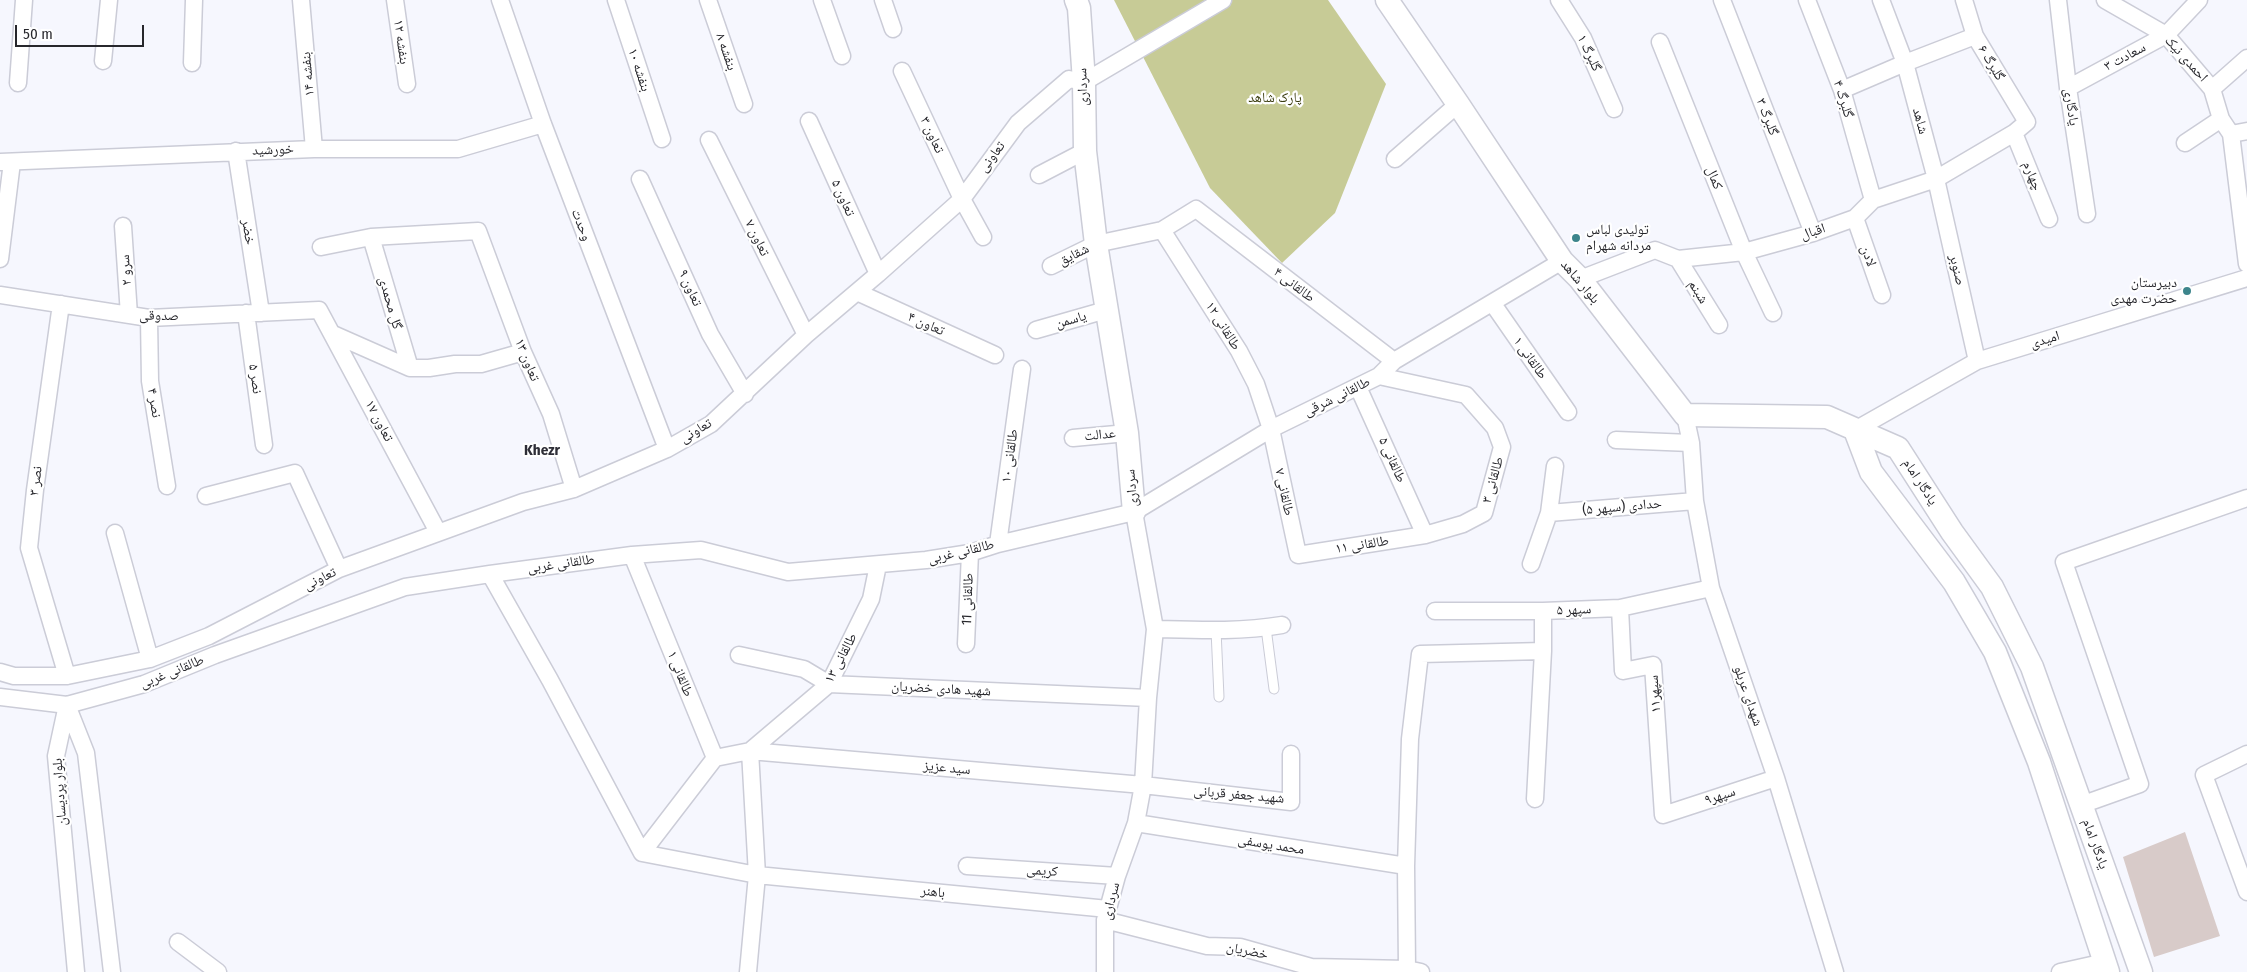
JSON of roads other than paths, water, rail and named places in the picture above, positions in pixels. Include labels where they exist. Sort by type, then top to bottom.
[{"type":"main road","name":"سرداری","points":[[1076,0],[1079,8],[1084,82],[1085,151],[1096,244],[1127,433],[1134,512]]},
{"type":"main road","name":"بلوار شاهد","points":[[1387,0],[1562,261],[1580,279],[1685,415]]},
{"type":"main road","points":[[1685,415],[1827,418],[1855,430]]},
{"type":"main road","name":"یادگار امام","points":[[1855,430],[1898,448],[1952,532],[1992,586],[2032,667],[2140,972]]},
{"type":"main road","name":"یادگار امام","points":[[1855,430],[1871,472],[1954,582],[1995,652],[2039,762],[2106,967]]},
{"type":"street","points":[[18,83],[24,0]]},
{"type":"street","points":[[103,61],[109,0]]},
{"type":"street","points":[[192,63],[194,0]]},
{"type":"street","name":"بنفشه ۱۴","points":[[301,0],[314,149]]},
{"type":"street","name":"بنفشه ۱۲","points":[[395,0],[407,84]]},
{"type":"street","name":"وحدت","points":[[500,0],[543,124],[666,449]]},
{"type":"street","name":"بنفشه ۱۰","points":[[616,0],[662,139]]},
{"type":"street","name":"بنفشه ۸","points":[[708,0],[744,104]]},
{"type":"street","points":[[822,0],[842,56]]},
{"type":"street","points":[[883,0],[894,29]]},
{"type":"street","points":[[1084,82],[1223,0]]},
{"type":"street","name":"گلبرگ ۱","points":[[1559,0],[1583,38],[1614,109]]},
{"type":"street","name":"گلبرگ ۳","points":[[1722,0],[1812,233]]},
{"type":"street","name":"گلبرگ ۴","points":[[1806,0],[1842,90],[1872,200]]},
{"type":"street","name":"شاهد","points":[[1881,0],[1905,62],[1936,178]]},
{"type":"street","name":"گلبرگ ۶","points":[[1964,0],[1975,36],[2027,122]]},
{"type":"street","name":"یادگاری","points":[[2058,0],[2068,88],[2087,214]]},
{"type":"street","name":"احمدی نیک","points":[[2105,0],[2166,35],[2212,89],[2222,119],[2239,133],[2247,264]]},
{"type":"street","name":"سعادت ۳","points":[[2068,88],[2166,35],[2199,0]]},
{"type":"street","points":[[1842,90],[1905,62],[1975,36]]},
{"type":"street","name":"کمال","points":[[1660,42],[1744,252],[1773,313]]},
{"type":"street","points":[[2212,89],[2247,58]]},
{"type":"street","name":"تعاون ۳","points":[[902,71],[962,199],[983,238]]},
{"type":"street","name":"تعاونی","points":[[209,636],[338,569],[523,502],[574,489],[666,449],[711,424],[806,336],[962,199],[1018,123],[1069,79],[1084,82]]},
{"type":"street","points":[[1395,158],[1458,104]]},
{"type":"street","points":[[2185,143],[2222,119]]},
{"type":"street","name":"تعاون ۵","points":[[809,121],[878,274]]},
{"type":"street","name":"اقبال","points":[[1580,279],[1655,250],[1678,259],[1744,252],[1812,233],[1855,218],[1872,200],[1936,178],[2014,133],[2027,122]]},
{"type":"street","name":"خورشید","points":[[6,162],[236,151],[458,149],[543,124]]},
{"type":"street","name":"چهارم","points":[[2014,133],[2049,219]]},
{"type":"street","name":"تعاون ۷","points":[[709,140],[806,336]]},
{"type":"street","name":"خضر","points":[[236,151],[253,313]]},
{"type":"street","points":[[1039,175],[1085,151]]},
{"type":"street","points":[[0,259],[6,162]]},
{"type":"street","name":"صنوبر","points":[[1936,178],[1978,361]]},
{"type":"street","name":"تعاون ۹","points":[[640,179],[710,334],[745,394]]},
{"type":"street","name":"شقایق","points":[[1051,266],[1096,244],[1162,230],[1196,209]]},
{"type":"street","name":"طالقانی ۴","points":[[1196,209],[1394,361]]},
{"type":"street","name":"لادن","points":[[1855,218],[1882,295]]},
{"type":"street","name":"سرو ۲","points":[[123,226],[129,315]]},
{"type":"street","name":"طالقانی ۱۲","points":[[1162,230],[1239,351],[1256,384],[1271,429]]},
{"type":"street","name":"تعاون ۱۳","points":[[371,237],[478,231],[523,352],[551,414],[574,489]]},
{"type":"street","points":[[321,247],[371,237]]},
{"type":"street","name":"گل محمدی","points":[[371,237],[410,368]]},
{"type":"street","name":"شبنم","points":[[1678,259],[1719,325]]},
{"type":"street","name":"طالقانی شرقی","points":[[1134,512],[1271,429],[1379,376],[1394,361],[1562,261]]},
{"type":"street","name":"امیدی","points":[[1855,430],[1978,361],[2247,278]]},
{"type":"street","name":"تعاون ۴","points":[[857,292],[995,355]]},
{"type":"street","name":"صدوقی","points":[[0,295],[149,318],[319,310]]},
{"type":"street","name":"نصر ۳","points":[[61,304],[36,480],[29,548],[67,676]]},
{"type":"street","name":"طالقانی ۱","points":[[1492,304],[1568,412]]},
{"type":"street","name":"تعاون ۱۷","points":[[319,310],[438,532]]},
{"type":"street","name":"یاسمن","points":[[1036,330],[1106,310]]},
{"type":"street","name":"نصر ۵","points":[[253,313],[264,445]]},
{"type":"street","name":"نصر ۴","points":[[149,318],[150,381],[167,486]]},
{"type":"street","points":[[333,334],[410,368],[481,364],[523,352]]},
{"type":"street","name":"طالقانی ۱۰","points":[[998,544],[1022,369]]},
{"type":"street","name":"طالقانی ۳","points":[[1379,376],[1466,395],[1495,428],[1502,447],[1484,513],[1463,524],[1425,534]]},
{"type":"street","name":"طالقانی ۵","points":[[1358,386],[1425,534]]},
{"type":"street","name":"شهدای عربلو","points":[[1685,415],[1691,443],[1695,501],[1711,588],[1776,778],[1832,971]]},
{"type":"street","name":"طالقانی ۷","points":[[1271,429],[1298,555]]},
{"type":"street","name":"عدالت","points":[[1073,438],[1127,433]]},
{"type":"street","points":[[1616,440],[1691,443]]},
{"type":"street","points":[[1531,564],[1549,513],[1555,466]]},
{"type":"street","points":[[206,496],[295,473],[338,569]]},
{"type":"street","points":[[2081,806],[2140,784],[2064,562],[2247,498]]},
{"type":"street","name":"حدادی (سپهر ۵)","points":[[1549,513],[1695,501]]},
{"type":"street","name":"طالقانی غربی","points":[[0,697],[67,705],[144,684],[215,655],[405,587],[632,555],[701,550],[788,572],[878,565],[970,553],[998,544],[1134,512]]},
{"type":"street","name":"سرداری","points":[[1105,972],[1106,915],[1117,876],[1136,823],[1143,786],[1148,698],[1155,630],[1134,512]]},
{"type":"street","points":[[115,533],[150,659]]},
{"type":"street","name":"طالقانی ۱۱","points":[[1298,555],[1425,534]]},
{"type":"street","name":"طالقانی 11","points":[[966,644],[970,553]]},
{"type":"street","name":"طالقانی ۱","points":[[632,555],[715,758]]},
{"type":"street","name":"طالقانی ۱۳","points":[[750,750],[829,684],[871,599],[878,565]]},
{"type":"street","points":[[490,574],[550,680],[642,853],[715,758],[750,750],[757,875],[748,972]]},
{"type":"street","name":"سپهر ۵","points":[[1435,611],[1542,611],[1620,608],[1711,588]]},
{"type":"street","name":"سپهر۱۱","points":[[1620,608],[1623,670],[1653,666],[1664,815]]},
{"type":"street","points":[[1535,799],[1543,651],[1542,611]]},
{"type":"street","points":[[1155,630],[1216,630],[1274,626]]},
{"type":"street","points":[[209,636],[215,655]]},
{"type":"street","name":"طالقانی غربی","points":[[0,672],[14,676],[67,676],[150,659],[209,636]]},
{"type":"street","points":[[1411,971],[1406,866],[1410,739],[1420,654],[1543,651]]},
{"type":"street","name":"شهید هادی خضریان","points":[[739,655],[804,669],[829,684],[1148,698]]},
{"type":"street","name":"بلوار پردیسان","points":[[67,705],[56,756],[76,972]]},
{"type":"street","name":"بلوار پردیسان","points":[[67,705],[86,753],[109,933],[112,972]]},
{"type":"street","name":"سید عزیز","points":[[750,750],[1143,786]]},
{"type":"street","name":"شهید جعفر قربانی","points":[[1143,786],[1290,802],[1291,754]]},
{"type":"street","points":[[2247,754],[2204,775],[2247,892]]},
{"type":"street","name":"سپهر۹","points":[[1664,815],[1776,778]]},
{"type":"street","name":"محمد یوسفی","points":[[1136,823],[1406,866]]},
{"type":"street","name":"باهنر","points":[[642,853],[757,875],[1106,915]]},
{"type":"street","name":"کریمی","points":[[967,866],[1117,876]]},
{"type":"street","name":"خضریان","points":[[1106,915],[1207,946],[1240,947],[1311,969],[1411,971]]},
{"type":"street","points":[[178,942],[218,972]]},
{"type":"street","points":[[2060,972],[2106,967]]},
{"type":"lane","points":[[1274,626],[1274,689]]},
{"type":"lane","points":[[1216,630],[1219,697]]},
{"type":"place","name":"تولیدی لباس مردانه شهرام","points":[[1576,238]]},
{"type":"place","name":"دبیرستان حضرت مهدی","points":[[2187,291]]},
{"type":"district","name":"Khezr","points":[[542,451]]},
{"type":"park label","name":"پارک شاهد","points":[[1275,98]]}]
